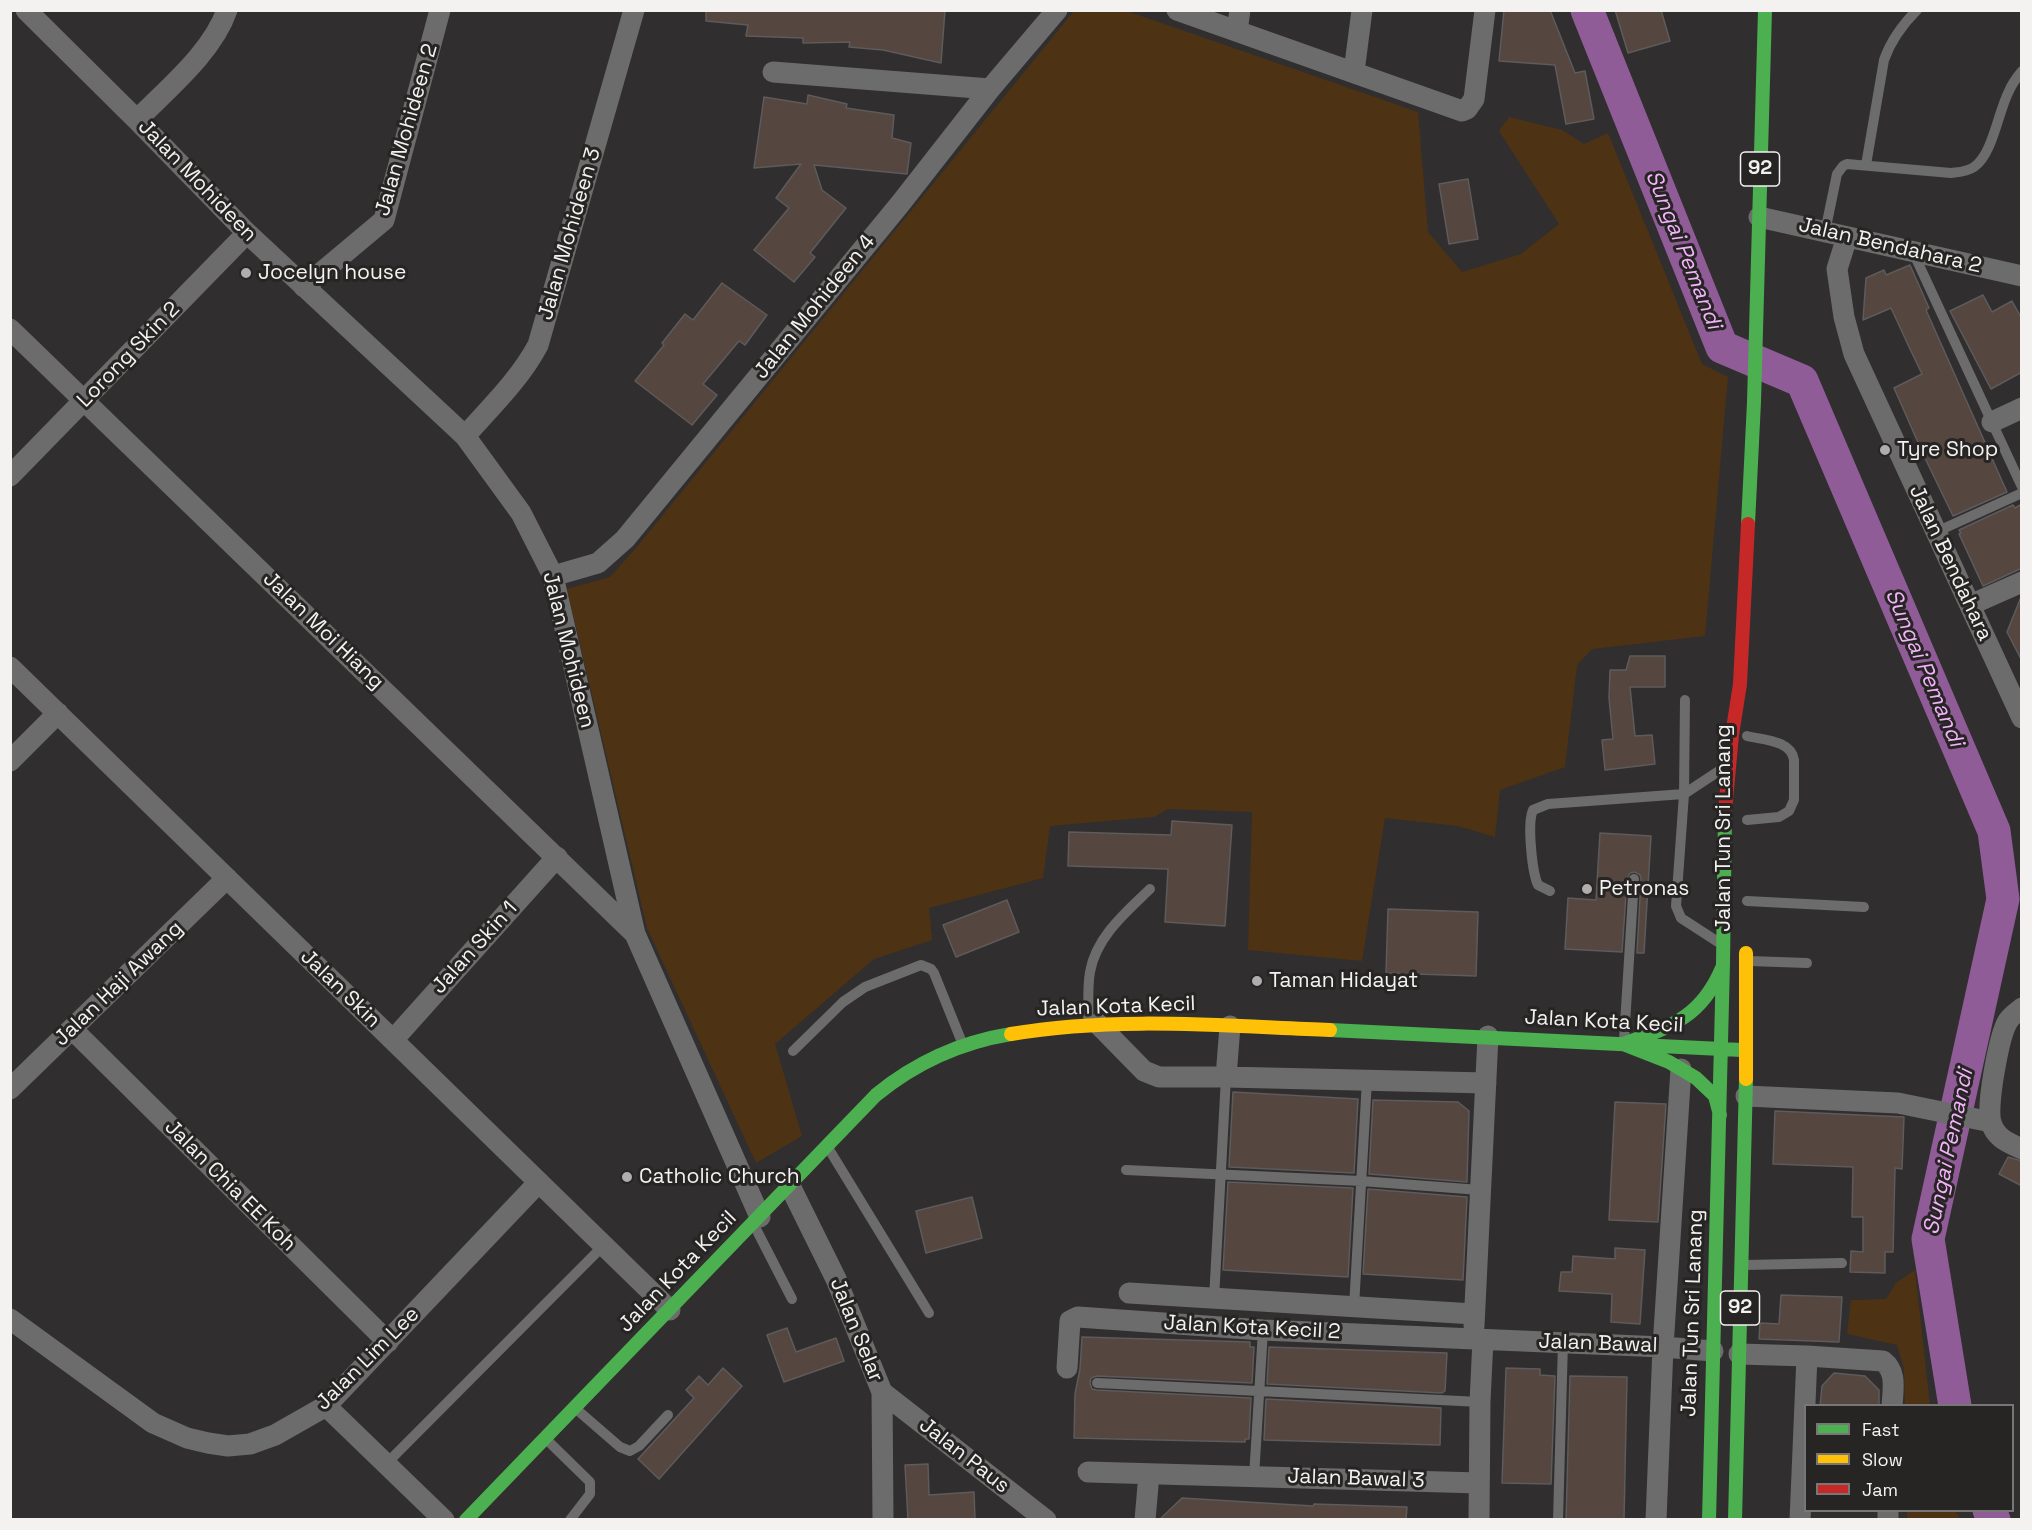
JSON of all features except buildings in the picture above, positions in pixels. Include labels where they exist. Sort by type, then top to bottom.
[{"type":"main road","name":"92","points":[[1740,684],[1754,402],[1765,10]]},
{"type":"main road","name":"Jalan Tun Sri Lanang","points":[[1740,684],[1747,741]]},
{"type":"main road","name":"Jalan Tun Sri Lanang","points":[[1708,1520],[1724,963],[1725,804],[1740,684]]},
{"type":"main road","name":"Jalan Tun Sri Lanang","points":[[1735,1520],[1747,1050],[1746,937]]},
{"type":"main road","points":[[1623,1044],[1669,1027],[1698,1006],[1713,990],[1724,963]]},
{"type":"main road","name":"Jalan Kota Kecil","points":[[466,1520],[881,1090],[935,1056],[963,1045],[1043,1028],[1093,1024],[1230,1026],[1488,1036],[1747,1050]]},
{"type":"main road","points":[[1623,1044],[1669,1062],[1696,1078],[1715,1096],[1720,1115]]},
{"type":"street","name":"Jalan Mohideen","points":[[26,10],[247,233],[465,436],[521,513],[553,576],[635,934],[757,1221]]},
{"type":"street","points":[[137,120],[203,53],[222,23],[227,10]]},
{"type":"street","name":"Jalan Mohideen 2","points":[[304,287],[380,226],[384,220],[440,10]]},
{"type":"street","name":"Jalan Mohideen 3","points":[[465,436],[515,381],[530,362],[538,345],[634,10]]},
{"type":"street","name":"Jalan Mohideen 4","points":[[553,576],[598,563],[625,539],[900,204],[990,89],[1057,10]]},
{"type":"street","points":[[1177,10],[1462,111],[1467,109],[1474,99],[1485,10]]},
{"type":"street","points":[[1237,32],[1240,10]]},
{"type":"street","points":[[1354,72],[1362,10]]},
{"type":"street","points":[[773,72],[990,89]]},
{"type":"street","name":"Jalan Bendahara 2","points":[[1759,217],[2022,276]]},
{"type":"street","name":"Lorong Skin 2","points":[[10,476],[247,233]]},
{"type":"street","name":"Jalan Bendahara","points":[[1847,237],[1837,269],[1844,317],[1854,354],[2022,718]]},
{"type":"street","name":"Jalan Moi Hiang","points":[[10,330],[635,934]]},
{"type":"street","points":[[1992,422],[2022,408]]},
{"type":"street","points":[[1970,605],[2022,582]]},
{"type":"street","name":"Jalan Skin","points":[[10,667],[670,1310]]},
{"type":"street","points":[[10,761],[58,713]]},
{"type":"street","name":"Jalan Skin 1","points":[[393,1040],[556,857]]},
{"type":"street","name":"Jalan Haji Awang","points":[[10,1089],[227,878]]},
{"type":"street","points":[[1983,1121],[1990,1108],[1999,1044],[2008,1021],[2022,1008]]},
{"type":"street","points":[[1093,1024],[1144,1071],[1159,1077],[1486,1083]]},
{"type":"street","points":[[1227,1077],[1230,1026]]},
{"type":"street","name":"Jalan Chia EE Koh","points":[[72,1029],[388,1342]]},
{"type":"street","points":[[1479,1520],[1480,1402],[1478,1339],[1474,1314],[1488,1036]]},
{"type":"street","points":[[1656,1520],[1663,1347],[1681,1069]]},
{"type":"street","points":[[1746,1096],[1898,1103],[1983,1121],[2001,1140],[2022,1149]]},
{"type":"street","name":"Jalan Lim Lee","points":[[10,1319],[153,1423],[187,1438],[228,1446],[250,1444],[275,1435],[326,1406],[539,1182]]},
{"type":"street","name":"Jalan Selar","points":[[790,1186],[836,1279],[882,1392],[883,1520]]},
{"type":"street","points":[[1129,1293],[1474,1314]]},
{"type":"street","name":"Jalan Kota Kecil 2","points":[[1067,1368],[1070,1321],[1074,1317],[1263,1330],[1478,1339]]},
{"type":"street","name":"Jalan Bawal","points":[[1478,1339],[1713,1351]]},
{"type":"street","points":[[1739,1354],[1883,1361],[1892,1372],[1892,1404]]},
{"type":"street","points":[[1805,1404],[1807,1356]]},
{"type":"street","name":"Jalan Paus","points":[[882,1392],[1018,1510],[1046,1520]]},
{"type":"street","points":[[326,1406],[444,1520]]},
{"type":"street","points":[[1800,1520],[1804,1426]]},
{"type":"street","name":"Jalan Bawal 3","points":[[1088,1472],[1479,1483]]},
{"type":"street","points":[[1145,1520],[1149,1474]]},
{"type":"lane","points":[[1866,165],[1884,60],[1898,31],[1917,10]]},
{"type":"lane","points":[[1825,232],[1839,170],[1847,164],[1951,173],[1964,172],[1973,168],[1980,162],[1987,150],[2008,91],[2022,71]]},
{"type":"lane","points":[[1913,252],[2022,487]]},
{"type":"lane","points":[[1936,532],[2022,493]]},
{"type":"lane","points":[[1685,700],[1684,794],[1676,910],[1685,921],[1723,945]]},
{"type":"lane","points":[[1747,741],[1787,746],[1793,755],[1794,800],[1789,811],[1779,817],[1747,820]]},
{"type":"lane","points":[[1550,891],[1538,885],[1533,873],[1530,820],[1535,808],[1548,804],[1684,794],[1729,764]]},
{"type":"lane","points":[[1623,1044],[1634,879]]},
{"type":"lane","points":[[1093,1024],[1090,972],[1098,947],[1118,920],[1150,889]]},
{"type":"lane","points":[[1746,902],[1864,907]]},
{"type":"lane","points":[[1746,961],[1807,963]]},
{"type":"lane","points":[[793,1051],[843,1002],[865,987],[921,965],[931,969],[934,973],[963,1045]]},
{"type":"lane","points":[[1214,1299],[1227,1077]]},
{"type":"lane","points":[[1354,1307],[1367,1080]]},
{"type":"lane","points":[[827,1145],[929,1313]]},
{"type":"lane","points":[[1126,1170],[1221,1173],[1480,1190]]},
{"type":"lane","points":[[757,1221],[792,1299]]},
{"type":"lane","points":[[386,1464],[604,1245]]},
{"type":"lane","points":[[1742,1265],[1842,1263]]},
{"type":"lane","points":[[1254,1477],[1263,1330]]},
{"type":"lane","points":[[1557,1520],[1563,1342]]},
{"type":"lane","points":[[1097,1383],[1480,1402]]},
{"type":"lane","points":[[575,1408],[620,1447],[630,1451],[639,1446],[668,1415]]},
{"type":"lane","points":[[545,1438],[590,1482],[590,1494],[570,1520]]},
{"type":"shaded area","points":[[1074,11],[1127,11],[1418,112],[1428,232],[1462,272],[1521,254],[1559,224],[1499,131],[1509,117],[1562,130],[1584,144],[1608,133],[1702,364],[1728,377],[1705,636],[1592,649],[1577,665],[1565,767],[1500,790],[1495,837],[1458,826],[1385,818],[1362,961],[1248,950],[1252,812],[1168,809],[1154,817],[1050,826],[1043,878],[929,908],[932,940],[874,959],[775,1044],[802,1136],[756,1163],[647,928],[567,589],[610,577],[636,548]]},
{"type":"shaded area","points":[[1915,1270],[1930,1404],[1905,1404],[1904,1369],[1897,1345],[1847,1334],[1851,1300],[1886,1299],[1896,1283]]},
{"type":"shaded area","points":[[1907,1512],[1956,1512],[1961,1519],[1907,1519]]},
{"type":"waterway","name":"Sungai Pemandi","points":[[1587,10],[1722,347],[1802,381],[1994,831],[2003,899],[1928,1239],[1955,1404]]},
{"type":"waterway","name":"Sungai Pemandi","points":[[1990,1512],[1994,1520]]},
{"type":"traffic: fast","points":[[1748,524],[1754,402],[1765,10]]},
{"type":"traffic: fast","points":[[1709,1520],[1725,811]]},
{"type":"traffic: fast","points":[[1623,1044],[1669,1026],[1694,1010],[1714,985],[1722,968]]},
{"type":"traffic: fast","points":[[1330,1030],[1742,1050]]},
{"type":"traffic: fast","points":[[466,1520],[876,1095],[907,1073],[957,1048],[1011,1034]]},
{"type":"traffic: fast","points":[[1623,1044],[1669,1062],[1696,1078],[1715,1096],[1720,1115]]},
{"type":"traffic: fast","points":[[1735,1520],[1746,1079]]},
{"type":"traffic: slow","points":[[1746,953],[1746,1079]]},
{"type":"traffic: slow","points":[[1011,1034],[1051,1028],[1130,1024],[1330,1030]]},
{"type":"traffic: jam","points":[[1725,811],[1732,735],[1740,684],[1748,524]]},
{"type":"place","name":"Jocelyn house","points":[[246,273]]},
{"type":"place","name":"Tyre Shop","points":[[1885,450]]},
{"type":"place","name":"Petronas","points":[[1587,889]]},
{"type":"place","name":"Taman Hidayat","points":[[1257,981]]},
{"type":"place","name":"Catholic Church","points":[[627,1177]]}]
